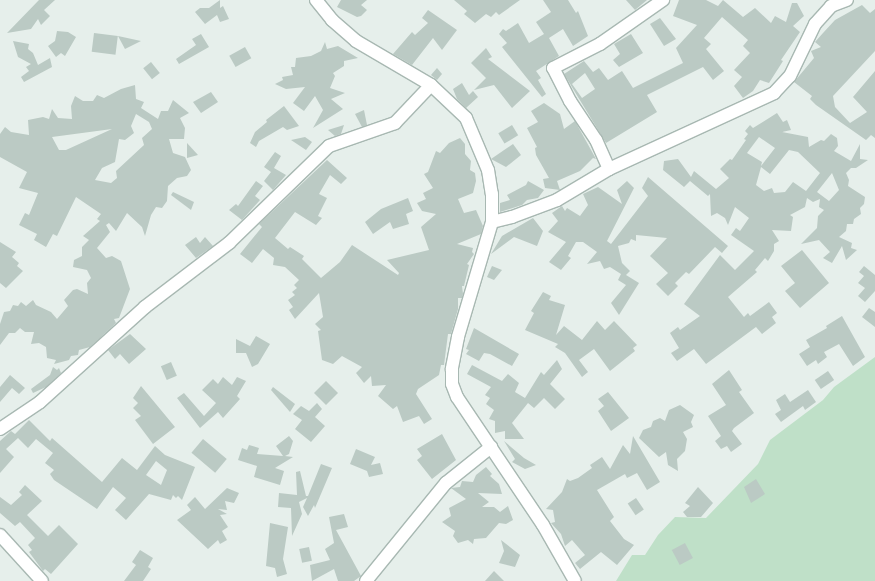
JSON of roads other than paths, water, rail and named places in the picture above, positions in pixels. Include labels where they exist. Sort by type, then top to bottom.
[{"type":"street","points":[[316,0],[332,20],[356,41],[431,85],[466,118],[488,170],[492,194],[492,222],[462,323],[452,369],[452,384],[457,397],[543,526],[575,581]]},
{"type":"street","points":[[609,169],[596,140],[570,101],[552,68],[600,44],[663,0]]},
{"type":"street","points":[[492,222],[512,217],[558,200],[609,169],[774,93],[790,76],[815,24],[831,6],[848,0]]},
{"type":"street","points":[[0,429],[40,402],[146,307],[229,243],[329,146],[395,123],[431,85]]},
{"type":"street","points":[[366,581],[446,483],[491,447]]},
{"type":"street","points":[[0,535],[42,581]]}]
